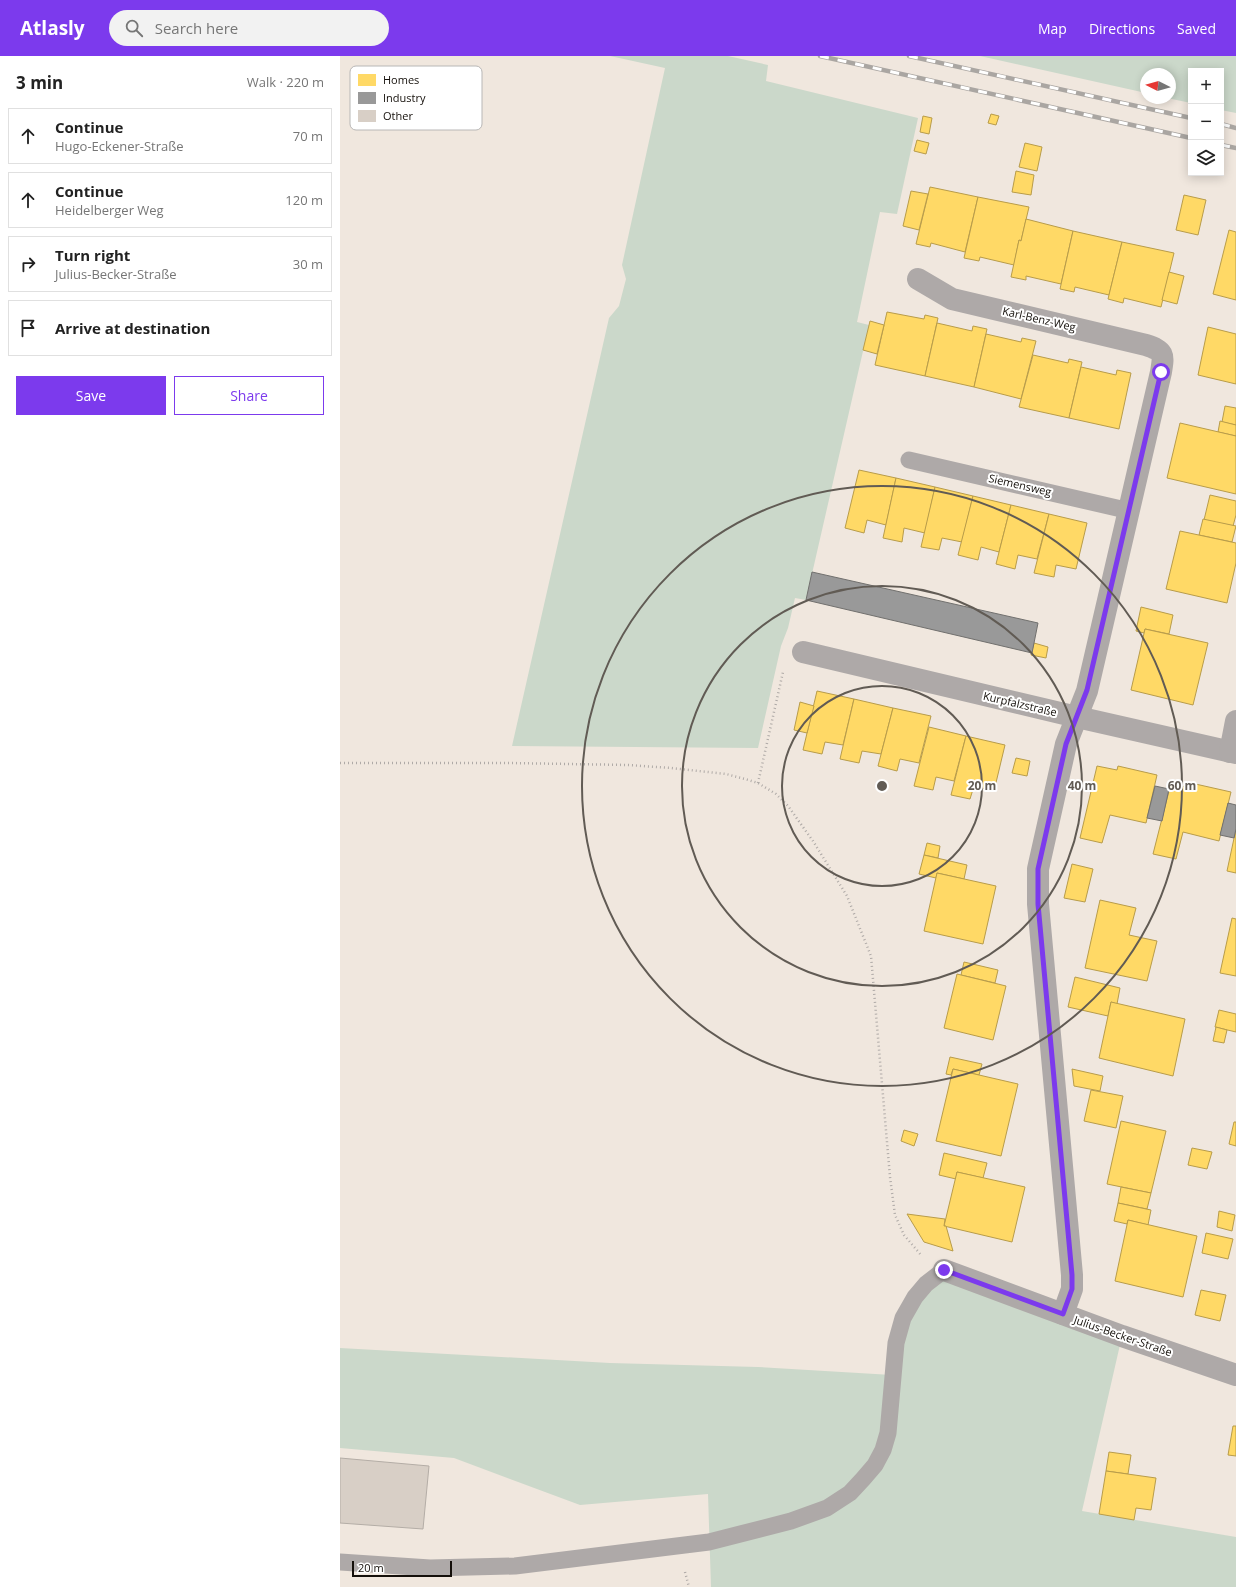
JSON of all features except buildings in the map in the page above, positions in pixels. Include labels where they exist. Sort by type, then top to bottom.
[{"type":"street","name":"Karl-Benz-Weg","points":[[918,279],[952,299],[1146,345],[1162,352],[1161,372],[1130,511]]},
{"type":"street","points":[[1063,1314],[1072,1289],[1072,1275],[1037,880],[1038,869],[1066,744],[1087,690],[1130,511]]},
{"type":"street","name":"Kurpfalzstraße","points":[[804,652],[1077,717],[1233,752]]},
{"type":"street","points":[[1233,752],[1236,722]]},
{"type":"street","name":"Julius-Becker-Straße","points":[[944,1270],[1236,1375]]},
{"type":"lane","name":"Siemensweg","points":[[909,460],[1130,511]]},
{"type":"lane","points":[[340,1562],[430,1568],[514,1566],[709,1542],[790,1521],[826,1508],[850,1493],[875,1465],[883,1450],[888,1433],[896,1343],[904,1318],[926,1284],[944,1270]]},
{"type":"path","points":[[758,783],[784,668]]},
{"type":"path","points":[[340,763],[510,763],[628,765],[671,768],[726,774],[758,783],[776,794],[788,806],[813,841],[847,896],[870,956],[890,1177],[895,1215],[904,1235],[916,1250],[927,1262],[944,1270]]},
{"type":"green space","points":[[610,56],[728,56],[768,65],[766,81],[918,118],[897,214],[880,212],[857,322],[869,325],[806,600],[795,598],[788,628],[781,646],[758,748],[512,746],[609,318],[619,306],[626,279],[622,265],[665,68]]},
{"type":"green space","points":[[980,56],[1236,56],[1236,113],[1224,111],[1224,68],[1188,68],[1188,102],[1176,100],[1176,68],[1140,68],[1140,92]]},
{"type":"green space","points":[[944,1270],[1122,1336],[1082,1511],[1236,1537],[1236,1587],[711,1587],[708,1494],[580,1505],[454,1458],[340,1448],[340,1348],[610,1363],[758,1367],[892,1375],[899,1330]]},
{"type":"railway","points":[[820,56],[1188,137]]},
{"type":"railway","points":[[909,56],[1188,117]]},
{"type":"railway","points":[[1224,125],[1236,128]]},
{"type":"railway","points":[[1224,146],[1236,148]]},
{"type":"route","points":[[944,1270],[1027,1302],[1063,1314],[1072,1289],[1072,1275],[1038,904],[1038,869],[1066,744],[1087,690],[1130,511],[1161,372]]}]
